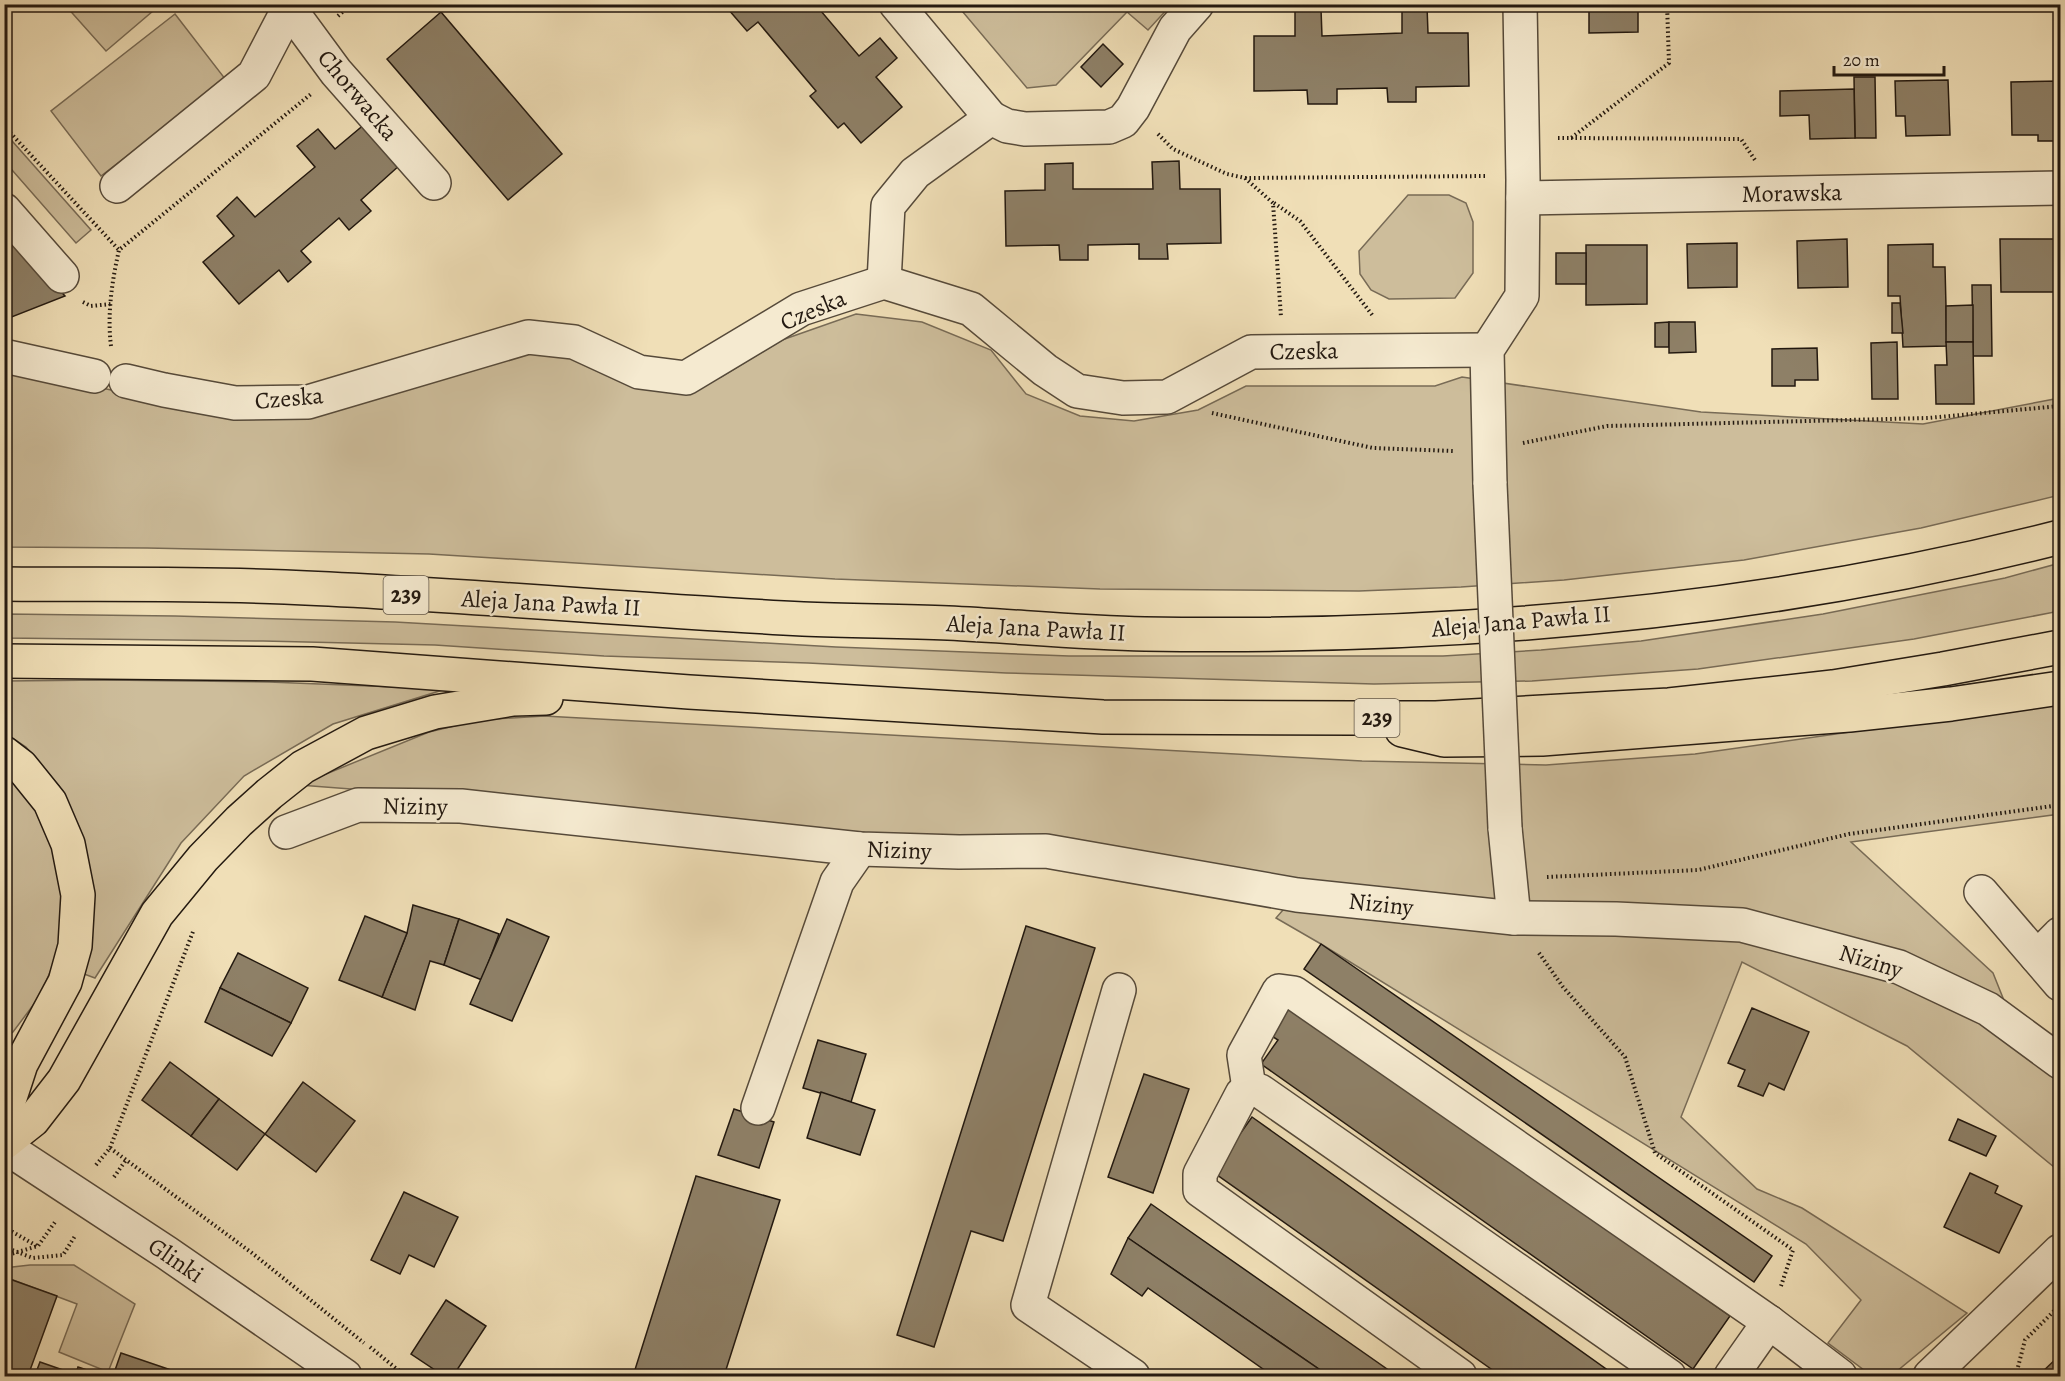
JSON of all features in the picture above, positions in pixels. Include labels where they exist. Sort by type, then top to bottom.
[{"type":"main road","name":"Aleja Jana Pawła II","points":[[4,584],[291,587],[808,619],[950,623],[1140,634],[1296,634],[1426,630],[1562,619],[1741,600],[1871,579],[2061,537]]},
{"type":"main road","name":"239","points":[[4,661],[312,664],[689,692],[1103,717],[1436,718],[1670,705],[1833,687],[2061,647]]},
{"type":"main road","points":[[1354,718],[1444,740],[1542,739],[1849,715],[1951,704],[2061,688]]},
{"type":"main road","points":[[4,1145],[33,1120],[64,1080],[157,914],[203,858],[239,820],[303,767],[366,733],[435,712],[513,699],[689,692]]},
{"type":"main road","points":[[4,753],[21,766],[50,802],[68,844],[78,895],[75,946],[65,982],[21,1064],[4,1121]]},
{"type":"street","points":[[897,4],[991,118],[1007,126],[1025,129],[1109,127],[1123,121],[1133,108],[1175,29],[1197,4]]},
{"type":"street","points":[[1514,918],[1505,828],[1490,484],[1487,350],[1522,296],[1520,4]]},
{"type":"street","points":[[117,186],[254,75],[288,6]]},
{"type":"street","name":"Chorwacka","points":[[288,6],[336,72],[434,183]]},
{"type":"street","points":[[884,282],[888,206],[915,173],[991,118]]},
{"type":"street","name":"Morawska","points":[[1523,189],[2061,188]]},
{"type":"street","points":[[4,210],[62,276]]},
{"type":"street","name":"Czeska","points":[[126,381],[235,403],[308,402],[528,337],[574,342],[639,372],[686,378],[801,309],[884,282],[971,309],[1045,370],[1077,391],[1124,398],[1167,397],[1251,352],[1487,350]]},
{"type":"street","points":[[4,356],[94,376]]},
{"type":"street","name":"Niziny","points":[[286,832],[358,805],[461,806],[860,849],[959,852],[1046,851],[1297,895],[1514,918],[1616,919],[1742,925],[1811,942],[1899,968],[1988,1009],[2058,1055]]},
{"type":"street","points":[[758,1108],[837,882],[860,849]]},
{"type":"street","points":[[1981,892],[2061,984]]},
{"type":"street","points":[[2037,957],[2061,934]]},
{"type":"street","points":[[1119,990],[1028,1305],[1133,1377]]},
{"type":"street","points":[[1249,1088],[1244,1055],[1279,991],[1294,993],[1769,1322],[1840,1377]]},
{"type":"street","points":[[1249,1088],[1242,1094],[1200,1174],[1200,1190],[1460,1377]]},
{"type":"street","points":[[1249,1088],[1260,1091],[1669,1377]]},
{"type":"street","name":"Glinki","points":[[4,1145],[167,1253],[345,1377]]},
{"type":"street","points":[[1930,1377],[2061,1251]]},
{"type":"street","points":[[1731,1377],[1769,1322]]},
{"type":"path","points":[[1522,137],[1571,138],[1669,63],[1667,4]]},
{"type":"path","points":[[126,381],[117,370],[110,339],[111,304],[119,250],[336,72]]},
{"type":"path","points":[[1133,108],[1173,149],[1227,174],[1245,178],[1503,176],[1523,189]]},
{"type":"path","points":[[4,126],[119,250]]},
{"type":"path","points":[[1245,178],[1273,203],[1300,221],[1401,351]]},
{"type":"path","points":[[1273,203],[1283,351]]},
{"type":"path","points":[[98,305],[111,304]]},
{"type":"path","points":[[1167,397],[1223,417],[1372,448],[1489,451],[1607,426],[1928,418],[2061,406]]},
{"type":"path","points":[[1547,878],[1698,870],[1849,834],[2061,806]]},
{"type":"path","points":[[1514,918],[1563,987],[1625,1057],[1655,1153],[1793,1250],[1769,1322]]},
{"type":"path","points":[[196,923],[110,1148],[252,1253],[409,1377]]},
{"type":"path","points":[[4,1227],[38,1246],[4,1256]]},
{"type":"path","points":[[2018,1367],[2025,1340],[2061,1305]]},
{"type":"shaded area","points":[[65,5],[160,5],[106,51]]},
{"type":"shaded area","points":[[957,5],[1171,5],[1148,30],[1127,12],[1056,85],[1027,88]]},
{"type":"shaded area","points":[[175,14],[226,80],[101,176],[51,111]]},
{"type":"shaded area","points":[[5,133],[91,230],[76,243],[5,162]]},
{"type":"shaded area","points":[[1408,195],[1449,195],[1466,203],[1473,222],[1473,273],[1455,298],[1389,299],[1371,290],[1360,274],[1359,251]]},
{"type":"shaded area","points":[[856,314],[922,322],[991,350],[1026,394],[1080,416],[1134,421],[1198,410],[1246,386],[1435,386],[1462,377],[1701,412],[1923,424],[2060,398],[2060,495],[1921,528],[1744,560],[1564,580],[1359,591],[1100,589],[835,579],[429,554],[5,547],[5,368],[198,408],[520,347],[701,385],[721,377],[782,340]]},
{"type":"shaded area","points":[[2060,563],[2060,611],[1914,639],[1698,669],[1532,681],[1374,684],[1006,673],[604,656],[435,645],[5,638],[5,614],[175,616],[395,622],[836,647],[1069,656],[1443,656],[1641,641],[1823,614],[2005,578]]},
{"type":"shaded area","points":[[4,681],[269,682],[446,689],[333,724],[244,776],[181,843],[95,978],[84,974],[90,877],[79,827],[59,786],[26,747],[5,733]]},
{"type":"shaded area","points":[[2060,702],[2060,814],[1851,842],[1993,973],[2019,1038],[2060,1075],[2060,1172],[1907,1046],[1742,962],[1681,1117],[1757,1189],[1802,1208],[1967,1313],[1891,1376],[1872,1376],[1828,1343],[1861,1300],[1806,1244],[1276,918],[1296,895],[544,804],[299,785],[429,732],[479,720],[544,716],[1362,761],[1546,765],[1695,754]]},
{"type":"shaded area","points":[[4,768],[40,811],[58,855],[65,904],[58,953],[40,996],[13,1032],[5,1038]]},
{"type":"shaded area","points":[[30,1265],[74,1265],[135,1304],[108,1372],[59,1352],[77,1304],[5,1277],[4,1268]]},
{"type":"building","points":[[733,4],[815,4],[859,56],[880,38],[897,58],[876,77],[902,107],[861,143],[844,123],[838,128],[810,96],[816,91],[758,22],[747,31],[728,9]]},
{"type":"building","points":[[1589,4],[1638,4],[1638,32],[1589,33]]},
{"type":"building","points":[[1402,6],[1427,6],[1428,33],[1468,33],[1469,86],[1416,87],[1416,102],[1388,102],[1387,88],[1337,89],[1337,104],[1308,104],[1307,90],[1254,91],[1254,36],[1295,36],[1295,9],[1321,9],[1322,36],[1402,33]]},
{"type":"building","points":[[441,12],[562,154],[508,200],[387,59]]},
{"type":"building","points":[[1103,44],[1123,64],[1101,87],[1081,67]]},
{"type":"building","points":[[1854,77],[1875,77],[1876,138],[1855,138]]},
{"type":"building","points":[[1948,80],[1950,135],[1906,136],[1905,116],[1896,116],[1895,81]]},
{"type":"building","points":[[2060,81],[2060,141],[2038,141],[2038,135],[2012,135],[2011,82]]},
{"type":"building","points":[[1854,89],[1855,138],[1810,139],[1809,115],[1780,116],[1780,91]]},
{"type":"building","points":[[366,123],[401,164],[361,200],[371,211],[349,230],[339,218],[301,251],[311,262],[288,282],[279,270],[239,304],[203,262],[234,236],[217,216],[237,197],[255,217],[315,167],[297,146],[318,129],[335,149]]},
{"type":"building","points":[[1179,161],[1180,189],[1220,189],[1221,243],[1167,244],[1168,259],[1139,259],[1139,244],[1088,245],[1088,260],[1060,260],[1059,245],[1006,246],[1005,191],[1045,190],[1045,164],[1073,163],[1073,189],[1153,189],[1152,162]]},
{"type":"building","points":[[4,230],[65,296],[4,320]]},
{"type":"building","points":[[1847,239],[1848,287],[1798,288],[1797,241]]},
{"type":"building","points":[[2000,239],[2054,239],[2055,292],[2001,292]]},
{"type":"building","points":[[2054,239],[2060,239],[2060,273],[2054,273]]},
{"type":"building","points":[[1737,243],[1737,287],[1688,288],[1687,244]]},
{"type":"building","points":[[1933,244],[1933,267],[1945,267],[1947,346],[1903,347],[1900,296],[1888,296],[1888,245]]},
{"type":"building","points":[[1586,245],[1647,245],[1647,304],[1586,305]]},
{"type":"building","points":[[1556,253],[1586,253],[1586,284],[1556,284]]},
{"type":"building","points":[[1972,285],[1991,285],[1992,356],[1973,356]]},
{"type":"building","points":[[1892,303],[1900,303],[1903,333],[1892,333]]},
{"type":"building","points":[[1973,305],[1973,342],[1946,342],[1946,306]]},
{"type":"building","points":[[1669,322],[1669,347],[1655,347],[1655,323]]},
{"type":"building","points":[[1669,322],[1695,322],[1696,352],[1669,353]]},
{"type":"building","points":[[1897,342],[1898,399],[1872,399],[1871,343]]},
{"type":"building","points":[[1946,342],[1973,342],[1974,404],[1936,404],[1935,365],[1947,365]]},
{"type":"building","points":[[1817,348],[1818,380],[1795,380],[1795,386],[1772,386],[1772,349]]},
{"type":"building","points":[[413,905],[459,919],[444,965],[430,961],[415,1010],[382,997],[407,933]]},
{"type":"building","points":[[365,916],[407,933],[382,997],[339,980]]},
{"type":"building","points":[[459,919],[499,934],[482,980],[444,965]]},
{"type":"building","points":[[507,919],[549,937],[512,1021],[470,1004]]},
{"type":"building","points":[[1026,926],[1095,948],[1003,1241],[971,1231],[934,1347],[897,1335]]},
{"type":"building","points":[[1321,944],[1772,1256],[1754,1282],[1304,969]]},
{"type":"building","points":[[238,953],[308,988],[291,1023],[220,988]]},
{"type":"building","points":[[220,988],[291,1023],[272,1056],[205,1022]]},
{"type":"building","points":[[1284,1002],[1730,1316],[1693,1369],[1261,1064],[1278,1040],[1264,1031]]},
{"type":"building","points":[[1752,1008],[1809,1032],[1784,1090],[1769,1083],[1763,1096],[1738,1086],[1745,1070],[1728,1063]]},
{"type":"building","points":[[818,1040],[866,1054],[851,1102],[803,1088]]},
{"type":"building","points":[[170,1062],[219,1099],[191,1136],[142,1100]]},
{"type":"building","points":[[1144,1074],[1189,1089],[1153,1193],[1108,1177]]},
{"type":"building","points":[[303,1082],[355,1121],[316,1172],[265,1134]]},
{"type":"building","points":[[821,1092],[875,1110],[860,1155],[807,1138]]},
{"type":"building","points":[[219,1099],[265,1134],[237,1170],[191,1136]]},
{"type":"building","points":[[734,1109],[774,1122],[759,1168],[718,1155]]},
{"type":"building","points":[[1252,1117],[1616,1376],[1501,1376],[1213,1172]]},
{"type":"building","points":[[1958,1119],[1996,1136],[1986,1156],[1949,1140]]},
{"type":"building","points":[[1970,1173],[1998,1186],[1995,1193],[2022,1206],[1999,1253],[1944,1227]]},
{"type":"building","points":[[696,1176],[780,1200],[724,1376],[633,1376]]},
{"type":"building","points":[[404,1192],[458,1217],[434,1267],[409,1255],[400,1274],[371,1260]]},
{"type":"building","points":[[1151,1204],[1397,1376],[1329,1376],[1128,1238]]},
{"type":"building","points":[[1128,1238],[1329,1376],[1273,1376],[1148,1288],[1142,1296],[1111,1274]]},
{"type":"building","points":[[4,1277],[57,1296],[29,1373],[35,1375],[40,1362],[63,1370],[61,1376],[4,1376]]},
{"type":"building","points":[[446,1300],[486,1326],[453,1376],[444,1376],[411,1354]]},
{"type":"building","points":[[121,1353],[171,1370],[169,1376],[113,1376]]},
{"type":"building","points":[[2060,1355],[2060,1376],[2038,1376]]},
{"type":"building","points":[[78,1367],[105,1376],[75,1376]]}]
